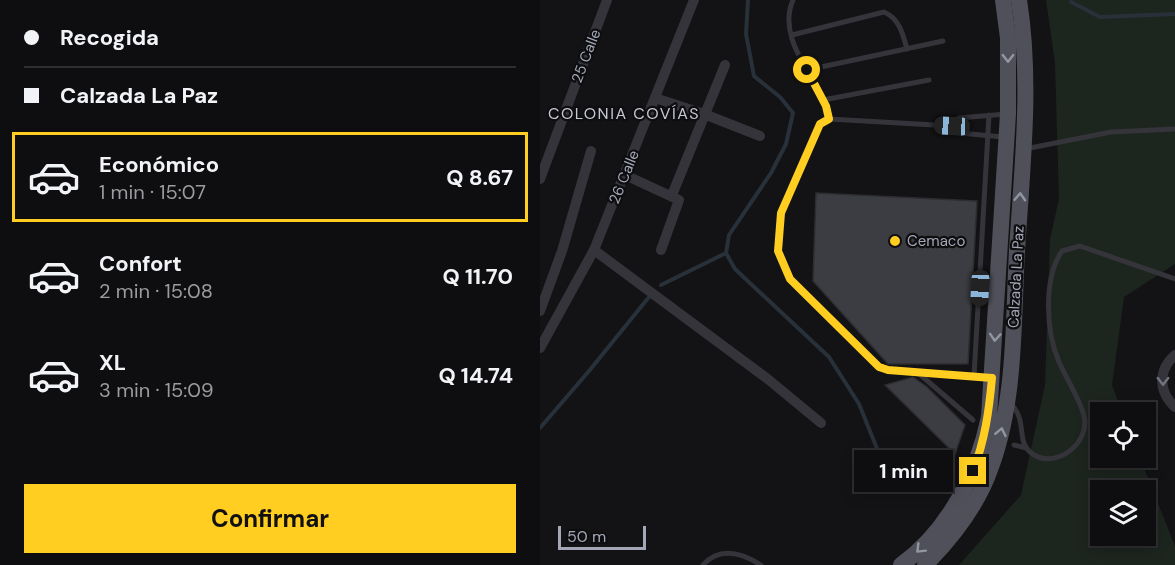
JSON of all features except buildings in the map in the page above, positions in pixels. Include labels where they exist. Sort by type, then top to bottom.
[{"type":"main road","name":"Calzada La Paz","points":[[943,536],[983,445],[989,417],[1008,138],[1008,38],[1003,0]]},
{"type":"main road","name":"Calzada La Paz","points":[[943,536],[972,508],[991,469],[1008,401],[1023,149],[1024,33],[1019,0]]},
{"type":"main road","points":[[901,565],[943,536]]},
{"type":"main road","points":[[925,565],[943,536]]},
{"type":"street","name":"25 Calle","points":[[540,179],[607,0]]},
{"type":"street","name":"26 Calle","points":[[540,348],[594,250],[694,0]]},
{"type":"street","points":[[672,195],[725,65]]},
{"type":"street","points":[[655,98],[760,136]]},
{"type":"street","points":[[540,311],[562,251],[591,151]]},
{"type":"street","points":[[625,175],[679,200],[661,250]]},
{"type":"street","points":[[594,250],[769,380],[821,423]]},
{"type":"street","points":[[1175,355],[1163,370],[1161,381],[1163,392],[1175,407]]},
{"type":"lane","points":[[794,0],[788,18],[794,46],[823,100],[829,119]]},
{"type":"lane","points":[[792,35],[884,12],[895,18],[907,49]]},
{"type":"lane","points":[[807,70],[943,41]]},
{"type":"lane","points":[[823,100],[929,80]]},
{"type":"lane","points":[[952,126],[959,118],[1008,114]]},
{"type":"lane","points":[[974,376],[989,115]]},
{"type":"lane","points":[[992,378],[888,370],[879,367],[790,279],[778,251],[781,213],[820,124],[829,119],[952,126],[960,132],[1008,138]]},
{"type":"lane","points":[[1023,149],[1111,132],[1175,129]]},
{"type":"lane","points":[[987,168],[1005,169]]},
{"type":"lane","points":[[1014,446],[1026,448],[1038,457],[1058,458],[1073,450],[1082,435],[1085,417],[1057,359],[1050,335],[1050,283],[1054,265],[1062,251],[1080,246],[1175,279]]},
{"type":"lane","points":[[915,371],[974,420]]},
{"type":"lane","points":[[1008,401],[1019,414],[1026,448]]},
{"type":"lane","points":[[702,565],[714,556],[727,552],[739,554],[761,565]]},
{"type":"shaded area","points":[[1046,0],[1175,0],[1175,264],[1124,297],[1112,385],[1118,402],[1090,402],[1090,468],[1144,468],[1149,480],[1090,480],[1090,546],[1156,546],[1156,498],[1175,546],[1175,565],[959,565],[1021,495],[1045,385],[1050,239],[1059,199],[1055,63]]},
{"type":"waterway","points":[[748,0],[746,34],[754,76],[780,97],[793,113],[786,144],[771,173],[729,235],[726,253],[735,269],[829,357],[859,404],[878,451],[896,474]]},
{"type":"waterway","points":[[1071,2],[1100,17],[1175,14]]},
{"type":"waterway","points":[[661,285],[726,253]]},
{"type":"waterway","points":[[540,428],[649,297]]},
{"type":"place","name":"Cemaco","points":[[895,241]]},
{"type":"district","name":"COLONIA COVÍAS","points":[[624,113]]},
{"type":"route","points":[[807,70],[826,106],[829,119],[820,124],[781,213],[778,251],[790,279],[879,367],[888,370],[992,378],[989,417],[983,445],[973,471]]}]
